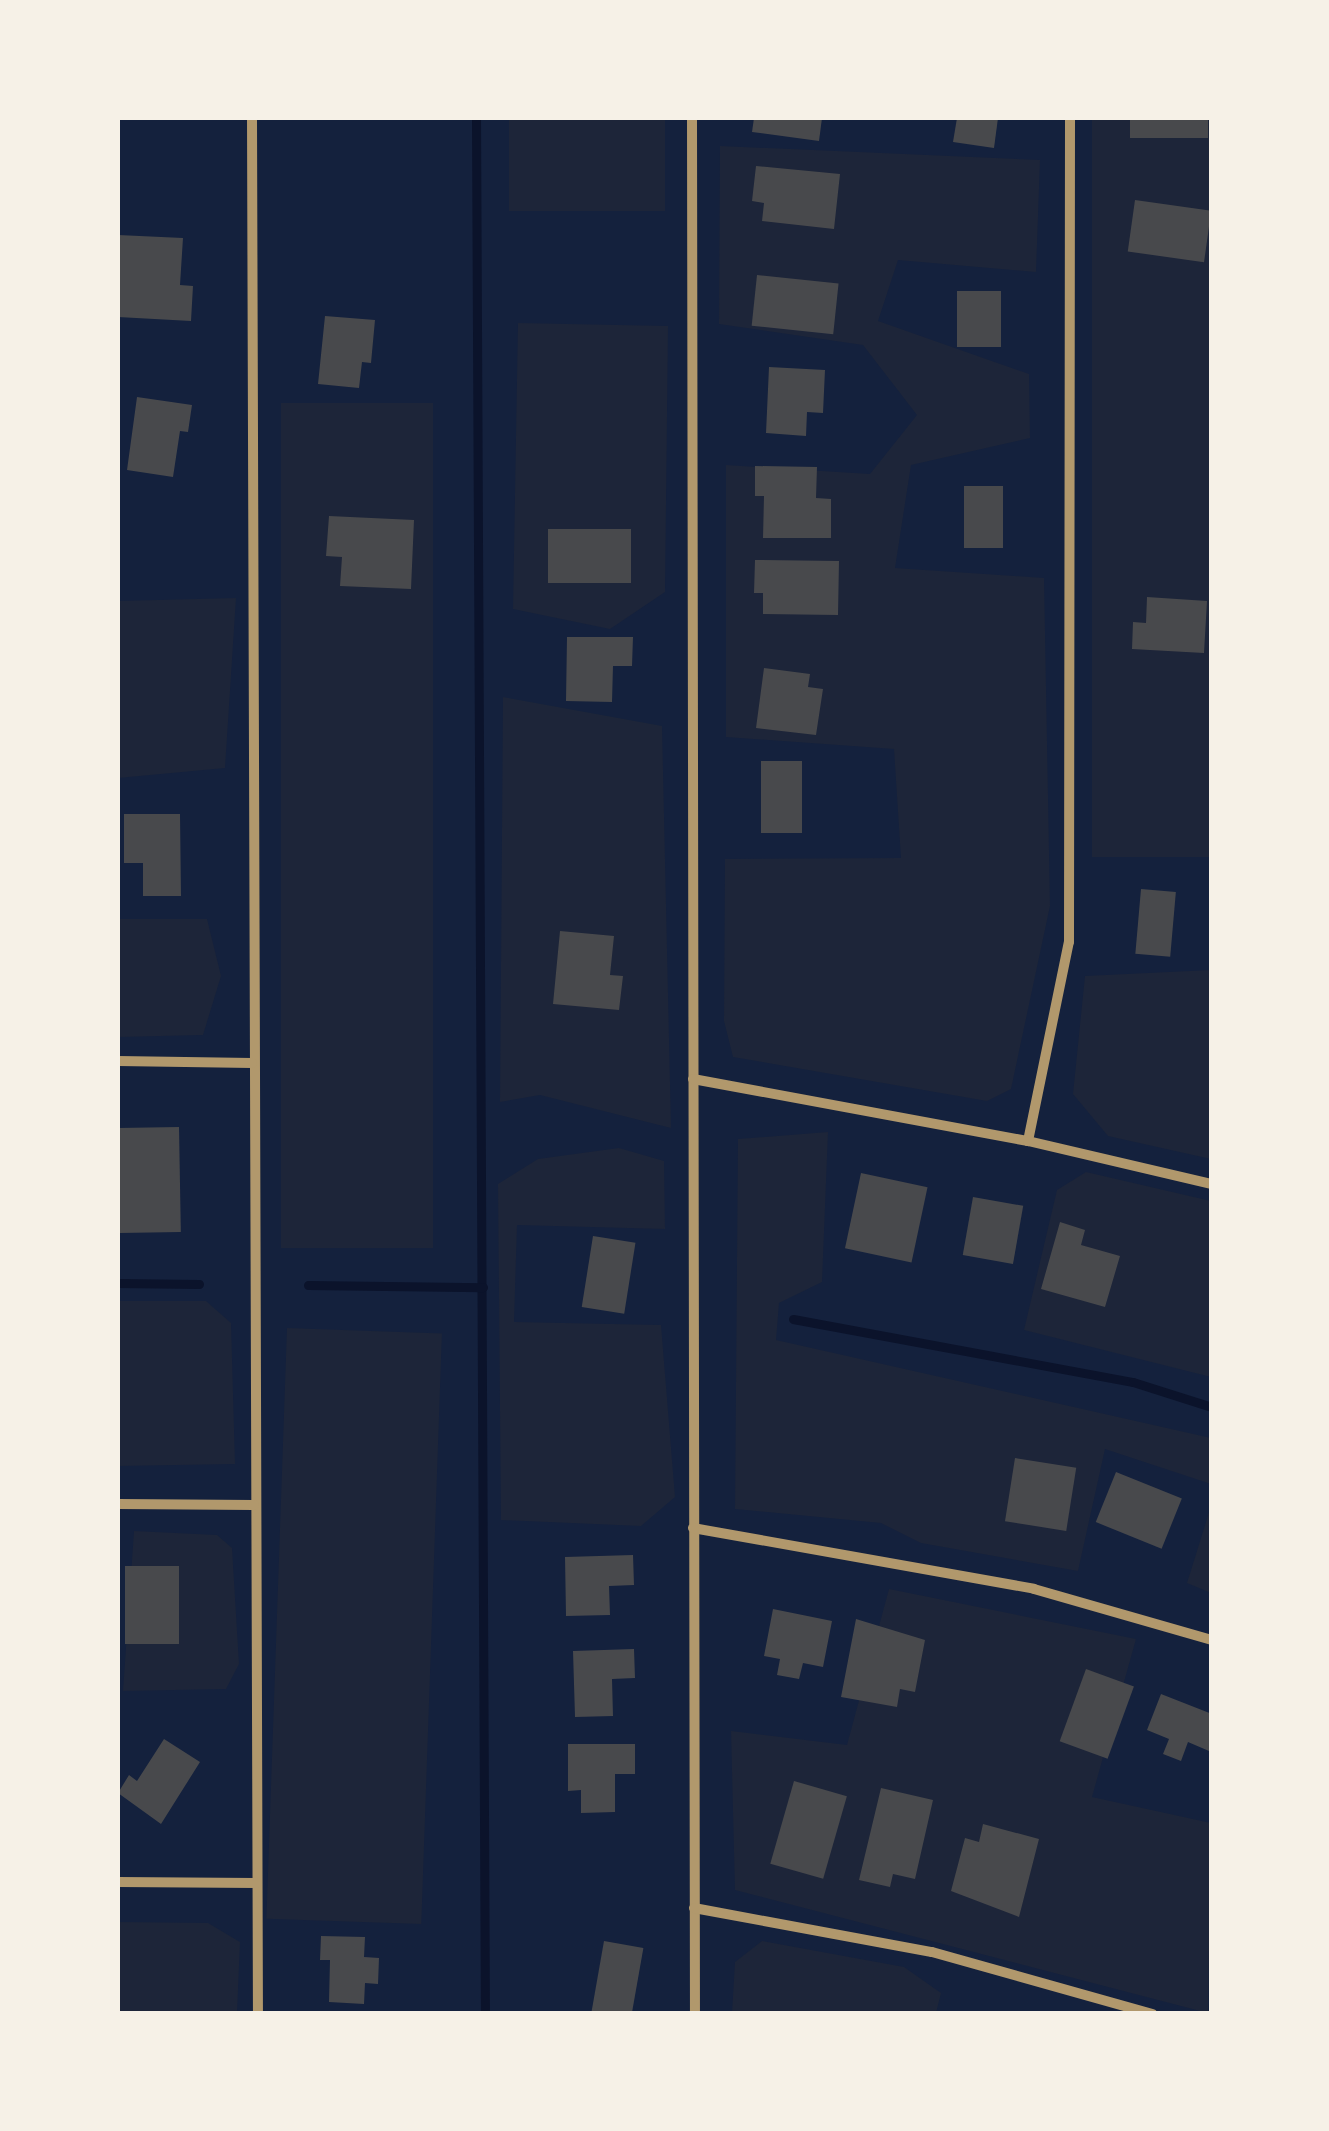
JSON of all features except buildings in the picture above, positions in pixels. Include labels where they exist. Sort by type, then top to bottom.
[{"type":"street","points":[[252,118],[258,2014]]},
{"type":"street","points":[[692,118],[695,2014]]},
{"type":"street","points":[[1028,1141],[1068,942],[1070,118]]},
{"type":"street","points":[[118,1061],[252,1062]]},
{"type":"street","points":[[693,1078],[1028,1141],[1212,1184]]},
{"type":"street","points":[[118,1504],[254,1505]]},
{"type":"street","points":[[693,1528],[1034,1589],[1212,1640]]},
{"type":"street","points":[[118,1882],[257,1883]]},
{"type":"street","points":[[694,1908],[932,1952],[1152,2014]]},
{"type":"shaded area","points":[[509,118],[665,118],[665,211],[509,211]]},
{"type":"shaded area","points":[[1092,118],[1211,118],[1211,857],[1092,857]]},
{"type":"shaded area","points":[[720,146],[1040,160],[1036,272],[898,260],[878,321],[1029,374],[1030,438],[911,465],[895,568],[1044,578],[1050,906],[1011,1089],[987,1101],[733,1057],[724,1021],[725,859],[901,858],[894,749],[726,737],[726,465],[870,474],[917,415],[863,345],[719,324]]},
{"type":"shaded area","points":[[518,323],[668,326],[665,592],[610,629],[513,609]]},
{"type":"shaded area","points":[[281,403],[433,403],[433,1248],[281,1248]]},
{"type":"shaded area","points":[[236,598],[225,768],[118,778],[118,601]]},
{"type":"shaded area","points":[[503,697],[662,726],[671,1128],[540,1095],[500,1102]]},
{"type":"shaded area","points":[[118,919],[207,919],[221,976],[203,1035],[118,1037]]},
{"type":"shaded area","points":[[1211,970],[1211,1159],[1108,1136],[1073,1094],[1085,976]]},
{"type":"shaded area","points":[[828,1132],[822,1282],[779,1303],[776,1340],[1211,1438],[1211,1484],[1105,1449],[1078,1571],[921,1543],[881,1523],[735,1509],[738,1139]]},
{"type":"shaded area","points":[[619,1148],[664,1161],[665,1229],[517,1225],[514,1322],[661,1325],[675,1497],[641,1526],[501,1520],[498,1184],[538,1159]]},
{"type":"shaded area","points":[[1086,1172],[1211,1201],[1211,1377],[1024,1330],[1057,1190]]},
{"type":"shaded area","points":[[118,1301],[206,1301],[231,1323],[235,1464],[118,1466]]},
{"type":"shaded area","points":[[287,1328],[442,1333],[421,1924],[266,1919]]},
{"type":"shaded area","points":[[1211,1506],[1211,1593],[1187,1583]]},
{"type":"shaded area","points":[[134,1531],[217,1535],[232,1548],[239,1664],[226,1689],[123,1691]]},
{"type":"shaded area","points":[[889,1589],[1136,1639],[1092,1797],[1211,1823],[1208,2013],[735,1890],[731,1731],[847,1745]]},
{"type":"shaded area","points":[[118,1922],[208,1923],[240,1942],[237,2013],[118,2013]]},
{"type":"shaded area","points":[[762,1941],[904,1967],[941,1993],[936,2013],[732,2013],[735,1962]]},
{"type":"waterway","points":[[476,118],[485,2014]]},
{"type":"waterway","points":[[118,1283],[199,1284]]},
{"type":"waterway","points":[[308,1285],[483,1287]]},
{"type":"waterway","points":[[793,1319],[1133,1382],[1212,1407]]}]
